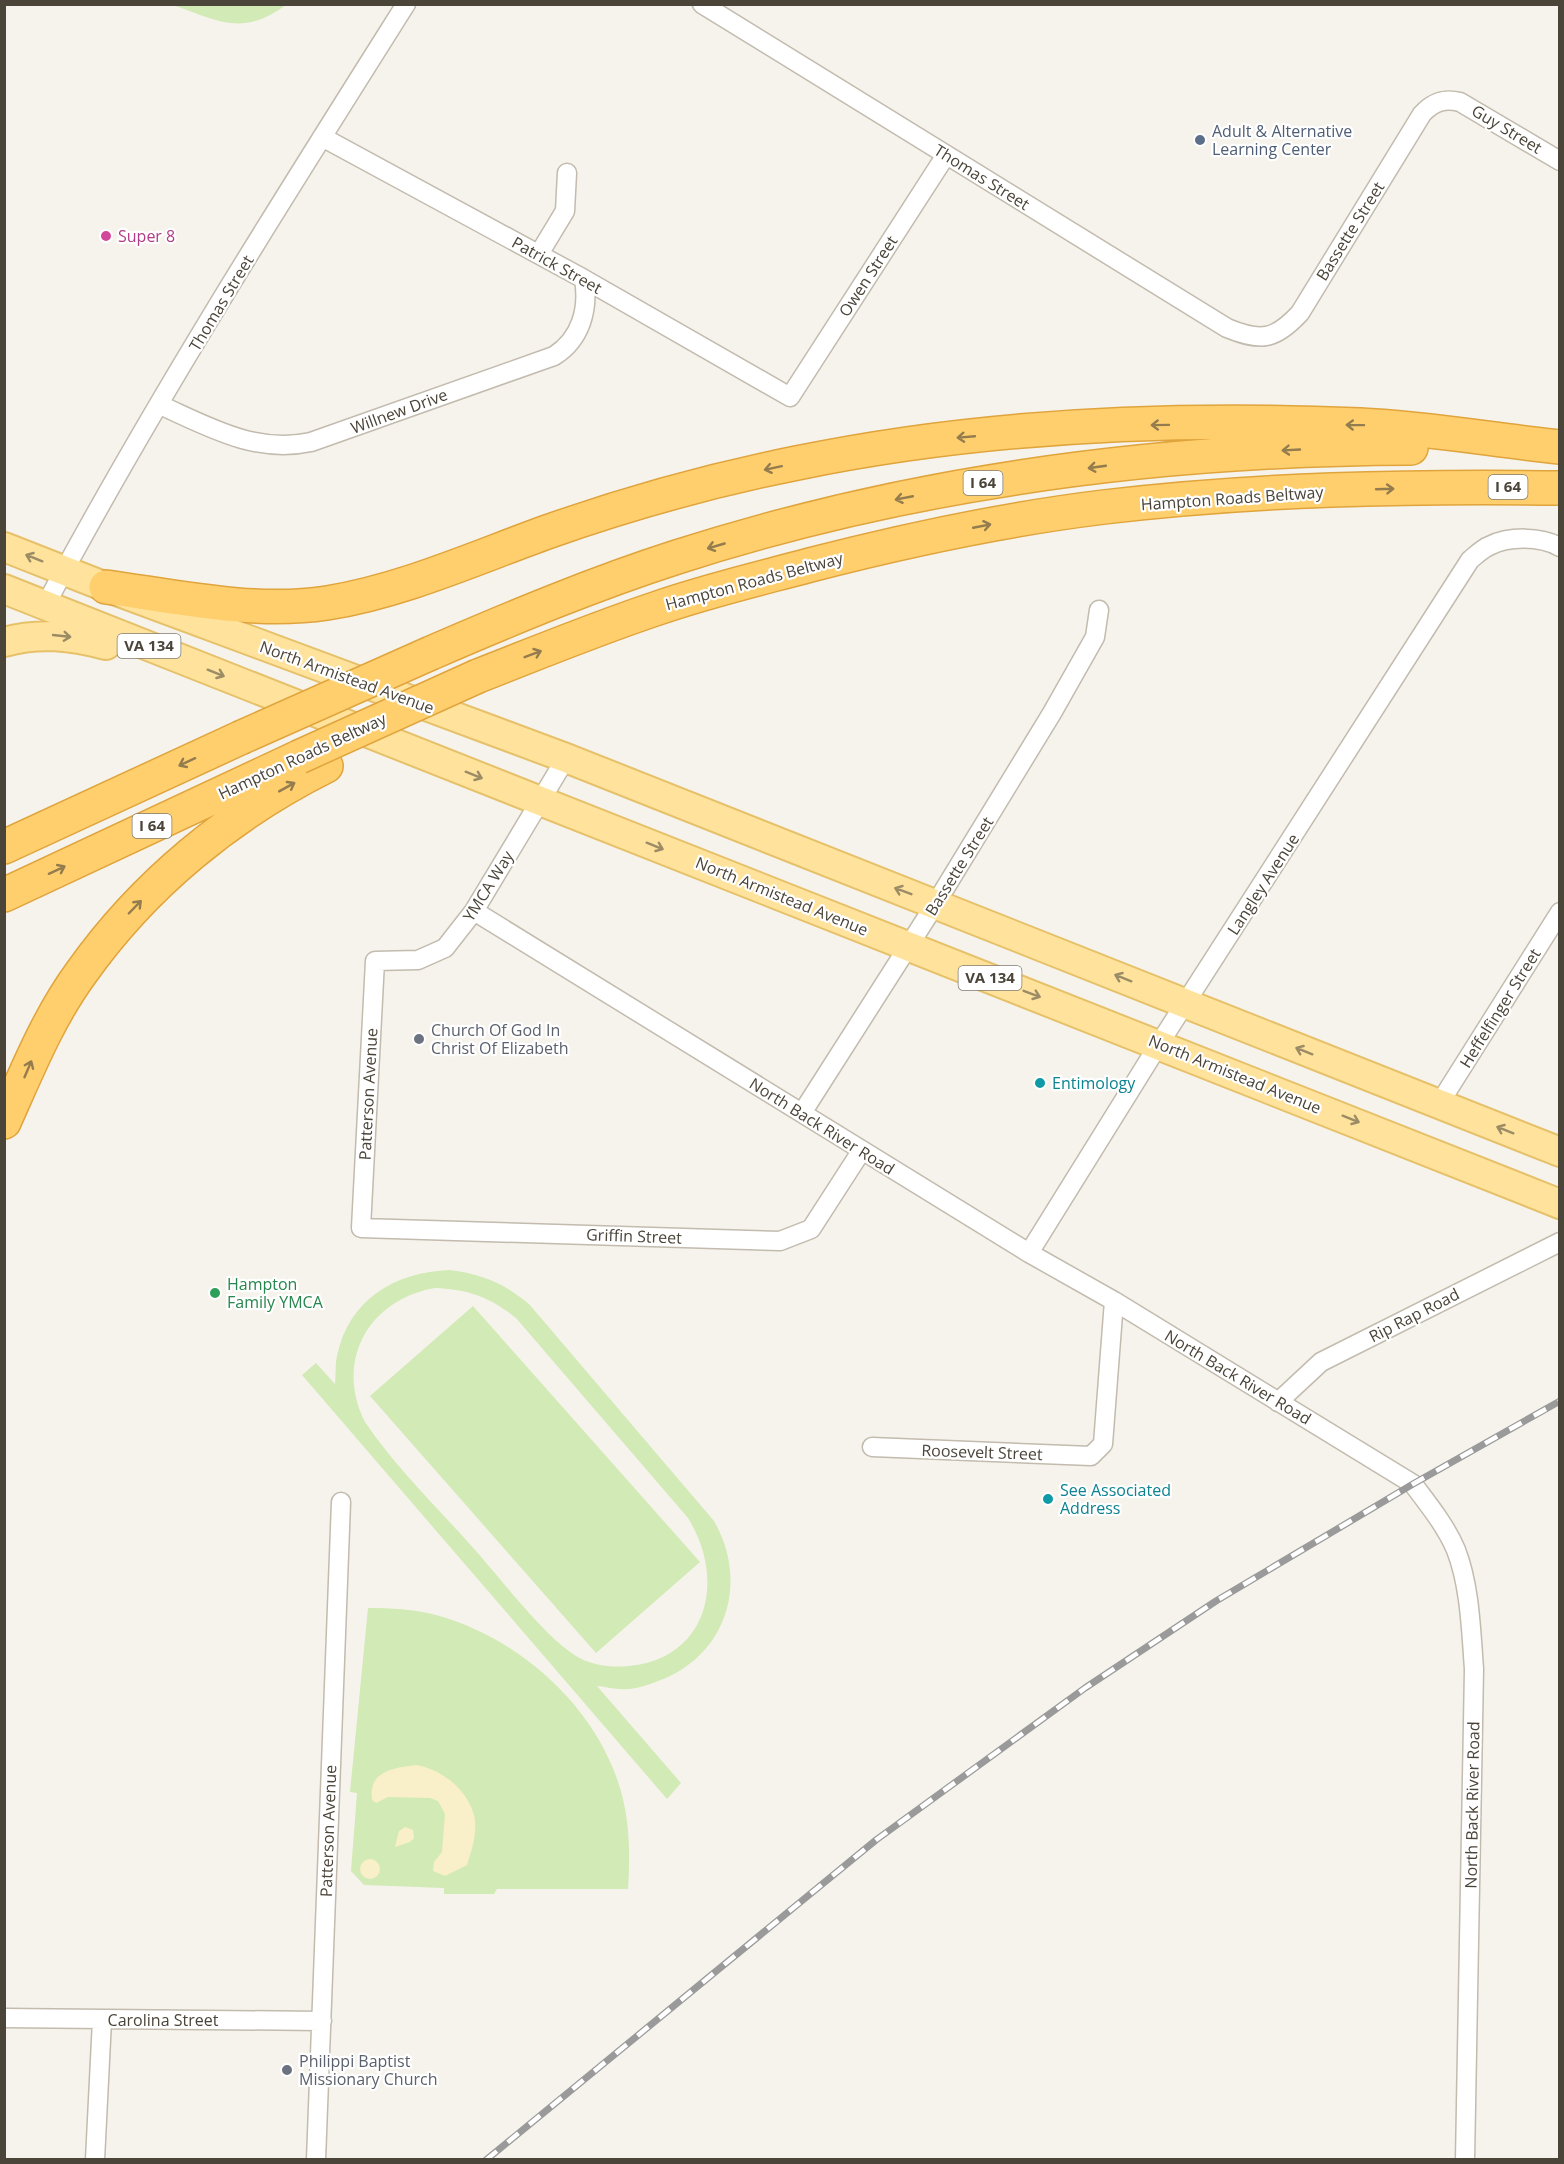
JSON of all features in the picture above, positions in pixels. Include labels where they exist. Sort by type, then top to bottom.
[{"type":"highway","points":[[106,587],[249,606],[281,607],[326,603],[373,594],[604,512],[702,484],[920,441],[1042,430],[1142,425],[1280,424],[1363,425],[1560,448]]},
{"type":"highway","name":"I 64","points":[[4,847],[240,738],[534,608],[678,557],[890,501],[994,481],[1123,463],[1234,453],[1322,448],[1560,448]]},
{"type":"highway","points":[[1456,487],[1532,507],[1560,509]]},
{"type":"highway","name":"Hampton Roads Beltway","points":[[4,895],[312,762],[402,710],[478,676],[657,608],[721,589],[903,542],[1103,507],[1219,496],[1456,487],[1560,488]]},
{"type":"highway","points":[[4,1122],[36,1048],[81,973],[132,911],[189,855],[312,762]]},
{"type":"highway","points":[[4,832],[78,812]]},
{"type":"main road","name":"North Armistead Avenue","points":[[4,547],[566,759],[936,903],[1560,1152]]},
{"type":"main road","name":"North Armistead Avenue","points":[[4,589],[1560,1204]]},
{"type":"main road","points":[[4,642],[40,634],[62,635],[183,660]]},
{"type":"street","name":"Thomas Street","points":[[45,606],[160,405],[405,4]]},
{"type":"street","name":"Thomas Street","points":[[702,4],[1227,328],[1247,337],[1266,338]]},
{"type":"street","name":"Guy Street","points":[[1422,114],[1439,101],[1460,102],[1560,161]]},
{"type":"street","name":"Bassette Street","points":[[1266,338],[1285,329],[1300,313],[1422,114]]},
{"type":"street","name":"Patrick Street","points":[[322,137],[539,254],[790,397]]},
{"type":"street","name":"Owen Street","points":[[790,397],[946,155]]},
{"type":"street","points":[[539,254],[565,211],[567,173]]},
{"type":"street","name":"Willnew Drive","points":[[160,405],[246,442],[278,446],[310,442],[554,356],[570,345],[581,325],[586,302],[584,279]]},
{"type":"street","name":"Langley Avenue","points":[[1029,1253],[1159,1044],[1470,560],[1488,546],[1516,538],[1551,542],[1560,547]]},
{"type":"street","name":"Bassette Street","points":[[802,1113],[936,903],[1052,713],[1095,637],[1100,610]]},
{"type":"street","name":"YMCA Way","points":[[375,960],[418,960],[445,948],[474,911],[566,759]]},
{"type":"street","name":"North Back River Road","points":[[474,911],[1029,1253],[1114,1302],[1413,1484],[1436,1514],[1456,1551],[1469,1608],[1474,1669],[1465,2160]]},
{"type":"street","name":"Heffelfinger Street","points":[[1439,1104],[1560,912]]},
{"type":"street","name":"Patterson Avenue","points":[[361,1228],[375,960]]},
{"type":"street","name":"Griffin Street","points":[[361,1228],[780,1240],[812,1229],[862,1150]]},
{"type":"street","name":"Rip Rap Road","points":[[1278,1402],[1322,1362],[1560,1242]]},
{"type":"street","name":"Roosevelt Street","points":[[872,1447],[1091,1456],[1103,1444],[1114,1302]]},
{"type":"street","name":"Patterson Avenue","points":[[316,2160],[341,1502]]},
{"type":"street","name":"Carolina Street","points":[[4,2018],[322,2021]]},
{"type":"street","points":[[95,2160],[102,2020]]},
{"type":"green space","points":[[173,5],[286,5],[256,21],[230,23]]},
{"type":"green space","points":[[450,1270],[482,1277],[510,1290],[529,1304],[714,1521],[724,1543],[729,1565],[730,1588],[727,1610],[719,1630],[706,1648],[689,1664],[668,1677],[649,1684],[624,1689],[597,1686],[681,1783],[667,1799],[302,1375],[316,1363],[335,1384],[336,1359],[343,1336],[352,1319],[364,1304],[377,1292],[393,1283],[430,1272]],"holes":[[[435,1288],[478,1296],[516,1318],[688,1518],[700,1542],[706,1566],[707,1590],[703,1612],[693,1632],[677,1648],[656,1660],[616,1667],[588,1662],[563,1647],[523,1606],[403,1471],[365,1422],[356,1399],[354,1377],[356,1356],[364,1336],[376,1319],[392,1305],[412,1294]]]},
{"type":"green space","points":[[473,1306],[700,1562],[596,1653],[370,1396]]},
{"type":"green space","points":[[368,1608],[419,1611],[468,1626],[498,1641],[527,1660],[554,1683],[577,1708],[597,1736],[612,1767],[623,1799],[627,1822],[628,1889],[497,1889],[494,1894],[444,1894],[444,1888],[364,1885],[351,1871],[357,1793],[350,1792]]},
{"type":"sand","points":[[416,1765],[435,1771],[452,1782],[466,1797],[474,1815],[475,1834],[467,1865],[445,1876],[433,1871],[434,1862],[442,1852],[445,1814],[438,1801],[430,1798],[388,1797],[376,1803],[372,1800],[372,1790],[378,1777],[391,1770]]},
{"type":"sand","points":[[405,1827],[413,1830],[414,1838],[410,1842],[395,1847],[399,1831]]},
{"type":"sand","points":[[366,1859],[374,1859],[380,1865],[380,1873],[374,1879],[366,1879],[360,1873],[360,1865]]},
{"type":"railway","points":[[486,2160],[876,1840],[1085,1688],[1216,1601],[1413,1484],[1560,1401]]},
{"type":"place","name":"Adult & Alternative Learning Center","points":[[1200,140]]},
{"type":"place","name":"Super 8","points":[[106,236]]},
{"type":"place","name":"Church Of God In Christ Of Elizabeth","points":[[419,1039]]},
{"type":"place","name":"Entimology","points":[[1040,1083]]},
{"type":"place","name":"Hampton Family YMCA","points":[[215,1293]]},
{"type":"place","name":"See Associated Address","points":[[1048,1499]]},
{"type":"place","name":"Philippi Baptist Missionary Church","points":[[287,2070]]}]
